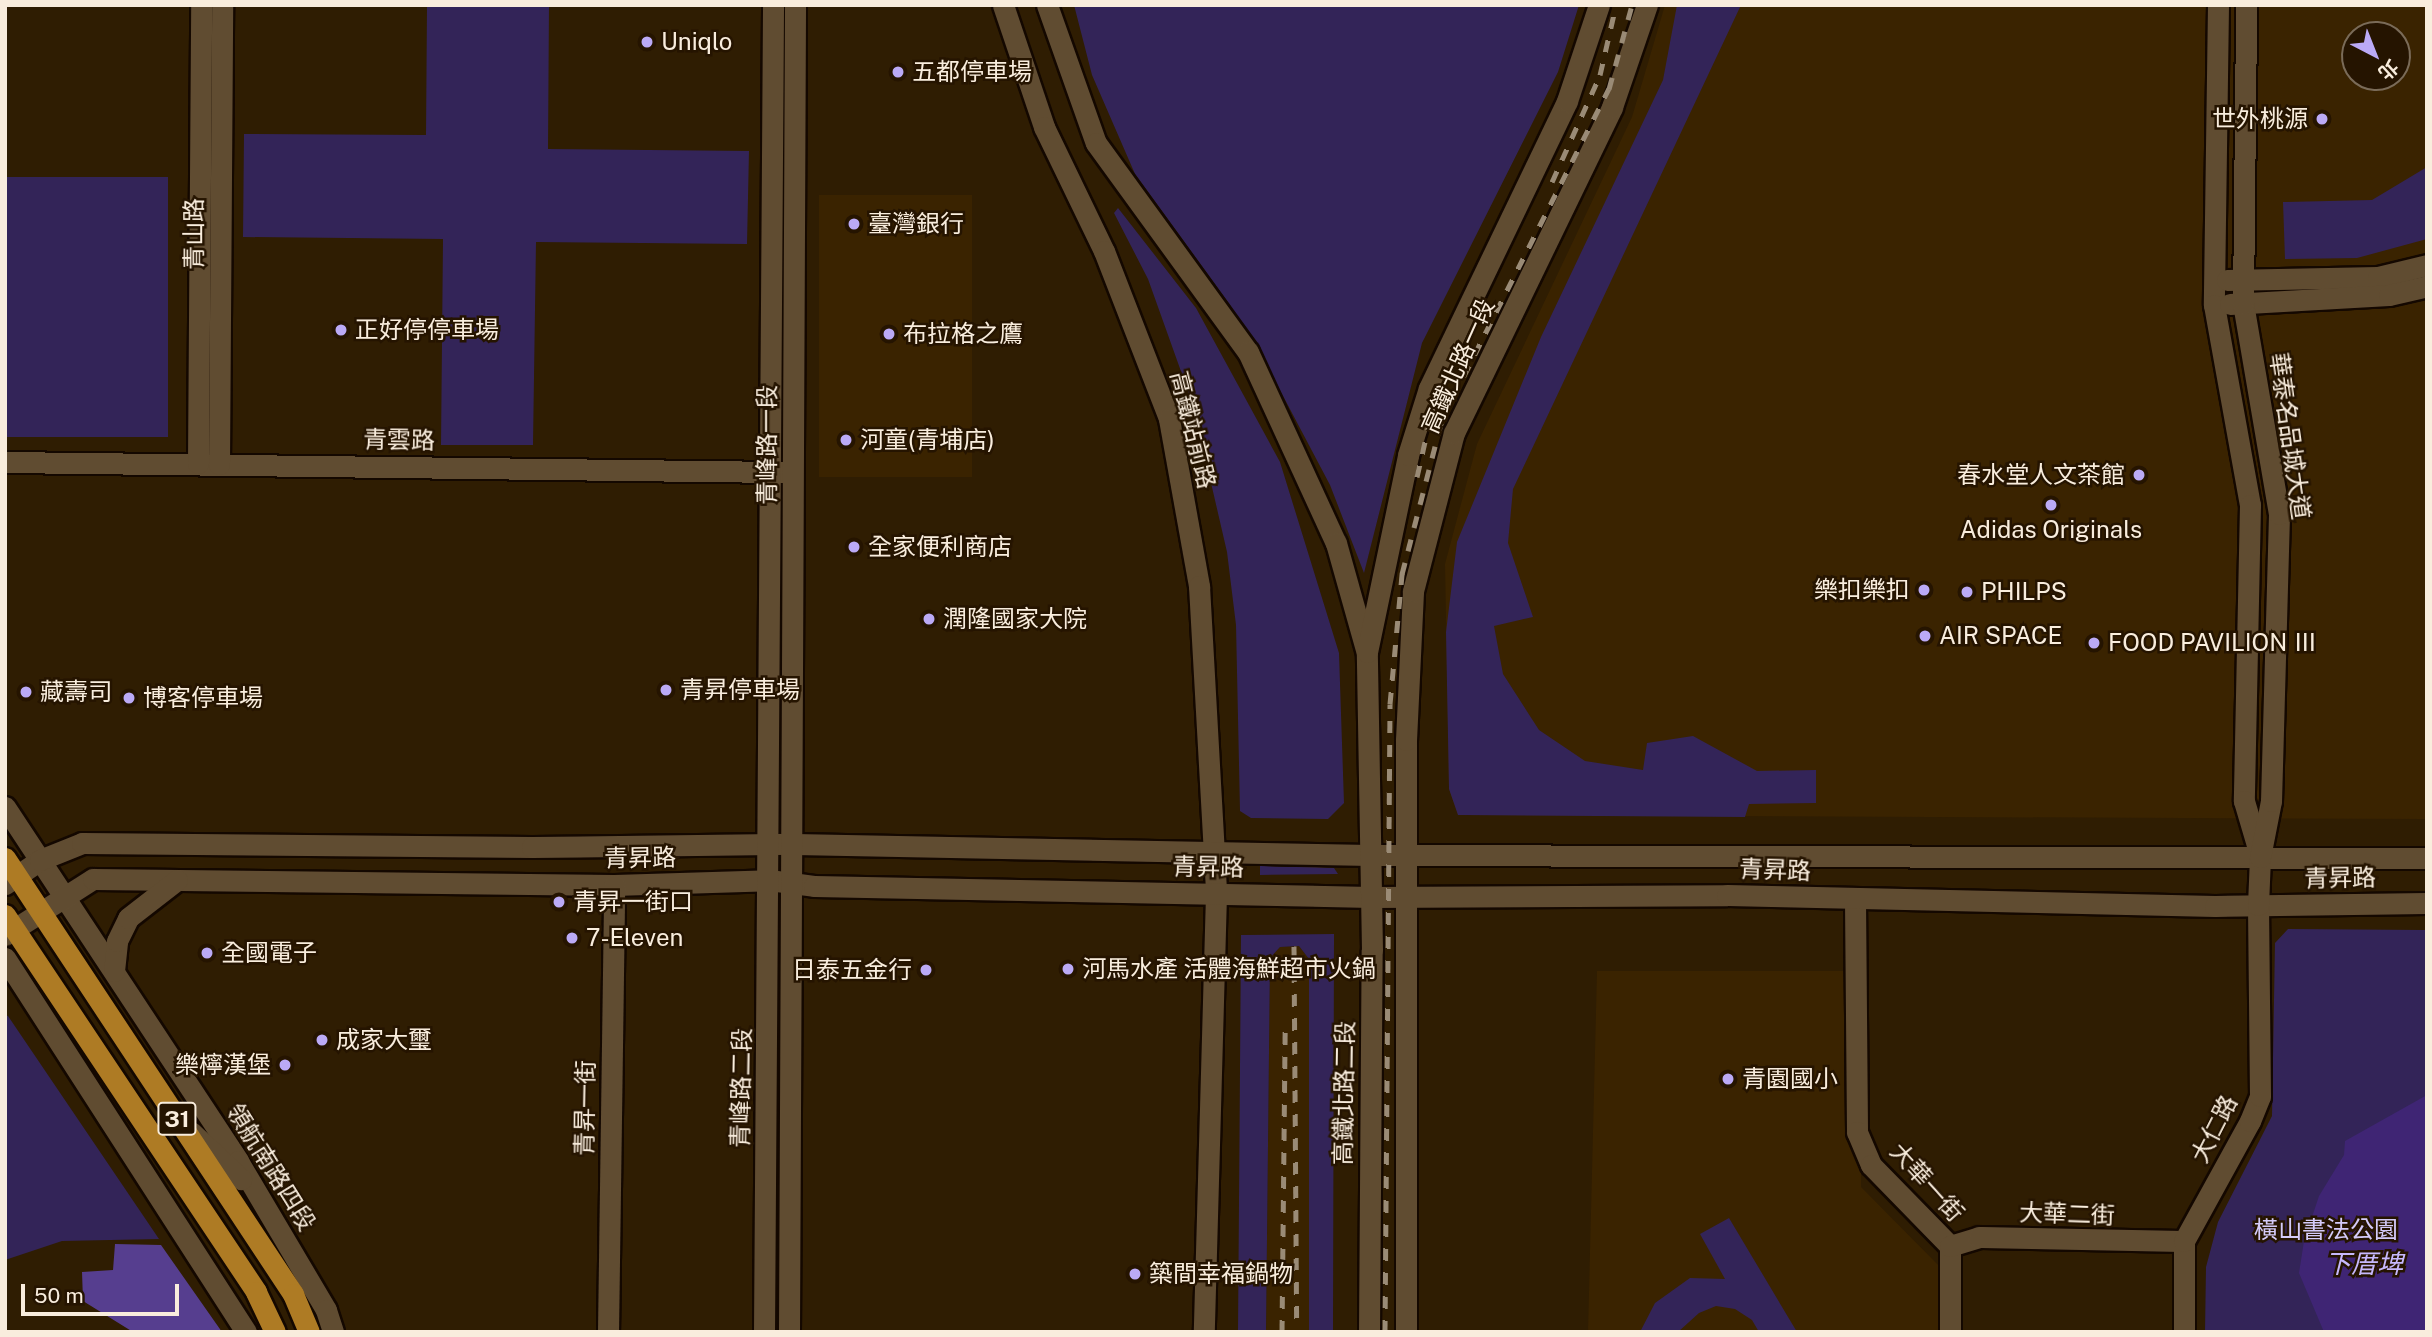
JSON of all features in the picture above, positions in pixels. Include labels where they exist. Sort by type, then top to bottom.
[{"type":"main road","name":"31","points":[[5,858],[11,880],[39,910]]},
{"type":"main road","name":"領航南路四段","points":[[39,910],[293,1294],[309,1332]]},
{"type":"main road","name":"31","points":[[8,926],[256,1292],[275,1332]]},
{"type":"street","name":"青山路","points":[[201,5],[208,464]]},
{"type":"street","name":"青山路","points":[[208,464],[222,5]]},
{"type":"street","name":"青峰路一段","points":[[769,845],[773,5]]},
{"type":"street","name":"青峰路一段","points":[[794,886],[795,5]]},
{"type":"street","name":"高鐵站前路","points":[[1003,5],[1044,127],[1104,250],[1169,419],[1199,586],[1214,853]]},
{"type":"street","points":[[1047,5],[1096,143],[1248,352],[1336,543],[1367,652]]},
{"type":"street","name":"高鐵北路一段","points":[[1370,855],[1367,652],[1408,455],[1429,388],[1567,101],[1599,5]]},
{"type":"street","name":"高鐵北路一段","points":[[1406,856],[1413,591],[1454,433],[1612,107],[1647,5]]},
{"type":"street","name":"華泰名品城大道","points":[[2218,5],[2214,305],[2250,505],[2244,801],[2260,858]]},
{"type":"street","name":"華泰名品城大道","points":[[2246,5],[2243,304],[2279,514],[2271,801],[2260,858]]},
{"type":"street","points":[[2213,281],[2378,277],[2427,265]]},
{"type":"street","points":[[2214,305],[2389,295],[2427,286]]},
{"type":"street","name":"青雲路","points":[[5,462],[793,471]]},
{"type":"street","name":"31","points":[[5,807],[62,894]]},
{"type":"street","name":"青昇路","points":[[11,880],[40,860],[82,843],[794,844],[1406,856],[2427,858]]},
{"type":"street","name":"青峰路二段","points":[[765,1332],[769,845]]},
{"type":"street","points":[[1204,1332],[1216,894],[1214,853]]},
{"type":"street","name":"高鐵北路二段","points":[[1368,1332],[1370,855]]},
{"type":"street","points":[[1406,856],[1406,1332]]},
{"type":"street","name":"大仁路","points":[[2184,1332],[2184,1241],[2260,1096],[2260,858]]},
{"type":"street","name":"青昇路","points":[[8,926],[93,878],[614,885],[769,880],[794,886],[1371,897],[1727,895],[1855,900],[2258,905],[2427,903]]},
{"type":"street","points":[[114,971],[117,940],[128,918],[177,880]]},
{"type":"street","name":"青昇一街","points":[[608,1332],[614,885]]},
{"type":"street","name":"青峰路二段","points":[[789,1332],[794,886]]},
{"type":"street","name":"領航南路四段","points":[[62,894],[260,1198],[326,1310],[333,1332]]},
{"type":"street","name":"大華一街","points":[[1855,900],[1857,1132],[1871,1165],[1950,1247],[1950,1332]]},
{"type":"street","name":"31","points":[[5,958],[246,1332]]},
{"type":"street","points":[[176,1118],[260,1198]]},
{"type":"street","name":"大華二街","points":[[1950,1247],[1979,1237],[2184,1241]]},
{"type":"shaded area","points":[[1665,5],[2427,5],[2427,819],[1458,815],[1449,789],[1445,564],[1477,444],[1632,117]]},
{"type":"shaded area","name":"布拉格之鷹","points":[[819,195],[972,195],[972,477],[819,477]]},
{"type":"shaded area","points":[[1299,946],[1309,959],[1309,1332],[1266,1332],[1270,958],[1280,947]]},
{"type":"shaded area","name":"青園國小","points":[[1597,971],[1862,971],[1861,1187],[1951,1278],[1950,1332],[1588,1332]]},
{"type":"shaded area","points":[[115,1244],[161,1245],[222,1332],[133,1332],[83,1301],[82,1272],[113,1270]]},
{"type":"green space","points":[[427,5],[549,5],[548,149],[749,151],[747,244],[536,242],[533,445],[441,445],[443,239],[243,237],[244,134],[426,135]]},
{"type":"green space","points":[[1074,5],[1579,5],[1558,72],[1422,343],[1364,573],[1330,485],[1273,377],[1230,305],[1135,174],[1092,75]]},
{"type":"green space","points":[[1677,5],[1741,5],[1513,489],[1508,543],[1533,617],[1494,626],[1503,674],[1539,730],[1585,761],[1643,770],[1647,743],[1693,736],[1757,771],[1816,770],[1816,803],[1749,804],[1745,817],[1458,815],[1449,789],[1446,632],[1457,542],[1541,337],[1663,80]]},
{"type":"green space","points":[[2427,167],[2427,239],[2357,258],[2285,259],[2283,202],[2372,200]]},
{"type":"green space","points":[[5,177],[168,177],[168,437],[5,437]]},
{"type":"green space","points":[[1118,208],[1196,308],[1280,462],[1339,653],[1344,803],[1328,819],[1251,818],[1240,811],[1236,625],[1227,552],[1193,405],[1148,279],[1114,213]]},
{"type":"green space","points":[[1260,866],[1334,868],[1338,874],[1260,875]]},
{"type":"green space","name":"橫山書法公園","points":[[2288,929],[2427,930],[2427,1332],[2205,1332],[2206,1267],[2218,1222],[2272,1116],[2275,943]]},
{"type":"green space","points":[[1334,934],[1333,1332],[1309,1332],[1309,959],[1299,946],[1280,947],[1270,958],[1266,1332],[1238,1332],[1241,935]]},
{"type":"green space","points":[[5,1015],[159,1239],[62,1241],[5,1260]]},
{"type":"green space","points":[[1729,1218],[1797,1332],[1759,1332],[1752,1320],[1735,1309],[1716,1306],[1699,1313],[1678,1332],[1640,1332],[1655,1303],[1690,1278],[1725,1279],[1700,1234]]},
{"type":"water","name":"下厝埤","points":[[2427,1095],[2427,1332],[2324,1332],[2299,1273],[2304,1241],[2319,1196],[2344,1155],[2345,1141]]},
{"type":"railway","points":[[1552,182],[1600,75],[1616,5]]},
{"type":"railway","points":[[1385,1332],[1390,704],[1402,574],[1442,419],[1609,89],[1632,5]]},
{"type":"railway","points":[[1417,477],[1430,420],[1440,400]]},
{"type":"railway","points":[[1294,946],[1297,1332]]},
{"type":"railway","points":[[1282,1332],[1285,1027]]},
{"type":"place","name":"Uniqlo","points":[[647,42]]},
{"type":"place","name":"五都停車場","points":[[898,72]]},
{"type":"place","name":"世外桃源","points":[[2322,119]]},
{"type":"place","name":"臺灣銀行","points":[[854,224]]},
{"type":"place","name":"正好停停車場","points":[[341,330]]},
{"type":"place","name":"布拉格之鷹","points":[[889,334]]},
{"type":"place","name":"河童(青埔店)","points":[[846,440]]},
{"type":"place","name":"春水堂人文茶館","points":[[2139,475]]},
{"type":"place","name":"Adidas Originals","points":[[2051,505]]},
{"type":"place","name":"全家便利商店","points":[[854,547]]},
{"type":"place","name":"樂扣樂扣","points":[[1924,590]]},
{"type":"place","name":"PHILPS","points":[[1967,592]]},
{"type":"place","name":"潤隆國家大院","points":[[929,619]]},
{"type":"place","name":"AIR SPACE","points":[[1925,636]]},
{"type":"place","name":"FOOD PAVILION Ⅲ","points":[[2094,643]]},
{"type":"place","name":"青昇停車場","points":[[666,690]]},
{"type":"place","name":"藏壽司","points":[[26,692]]},
{"type":"place","name":"博客停車場","points":[[129,698]]},
{"type":"place","name":"青昇一街口","points":[[559,902]]},
{"type":"place","name":"7-Eleven","points":[[572,938]]},
{"type":"place","name":"全國電子","points":[[207,953]]},
{"type":"place","name":"河馬水產 活體海鮮超市火鍋","points":[[1068,969]]},
{"type":"place","name":"日泰五金行","points":[[926,970]]},
{"type":"place","name":"成家大璽","points":[[322,1040]]},
{"type":"place","name":"樂檸漢堡","points":[[285,1065]]},
{"type":"place","name":"青園國小","points":[[1728,1079]]},
{"type":"place","name":"築間幸福鍋物","points":[[1135,1274]]}]
